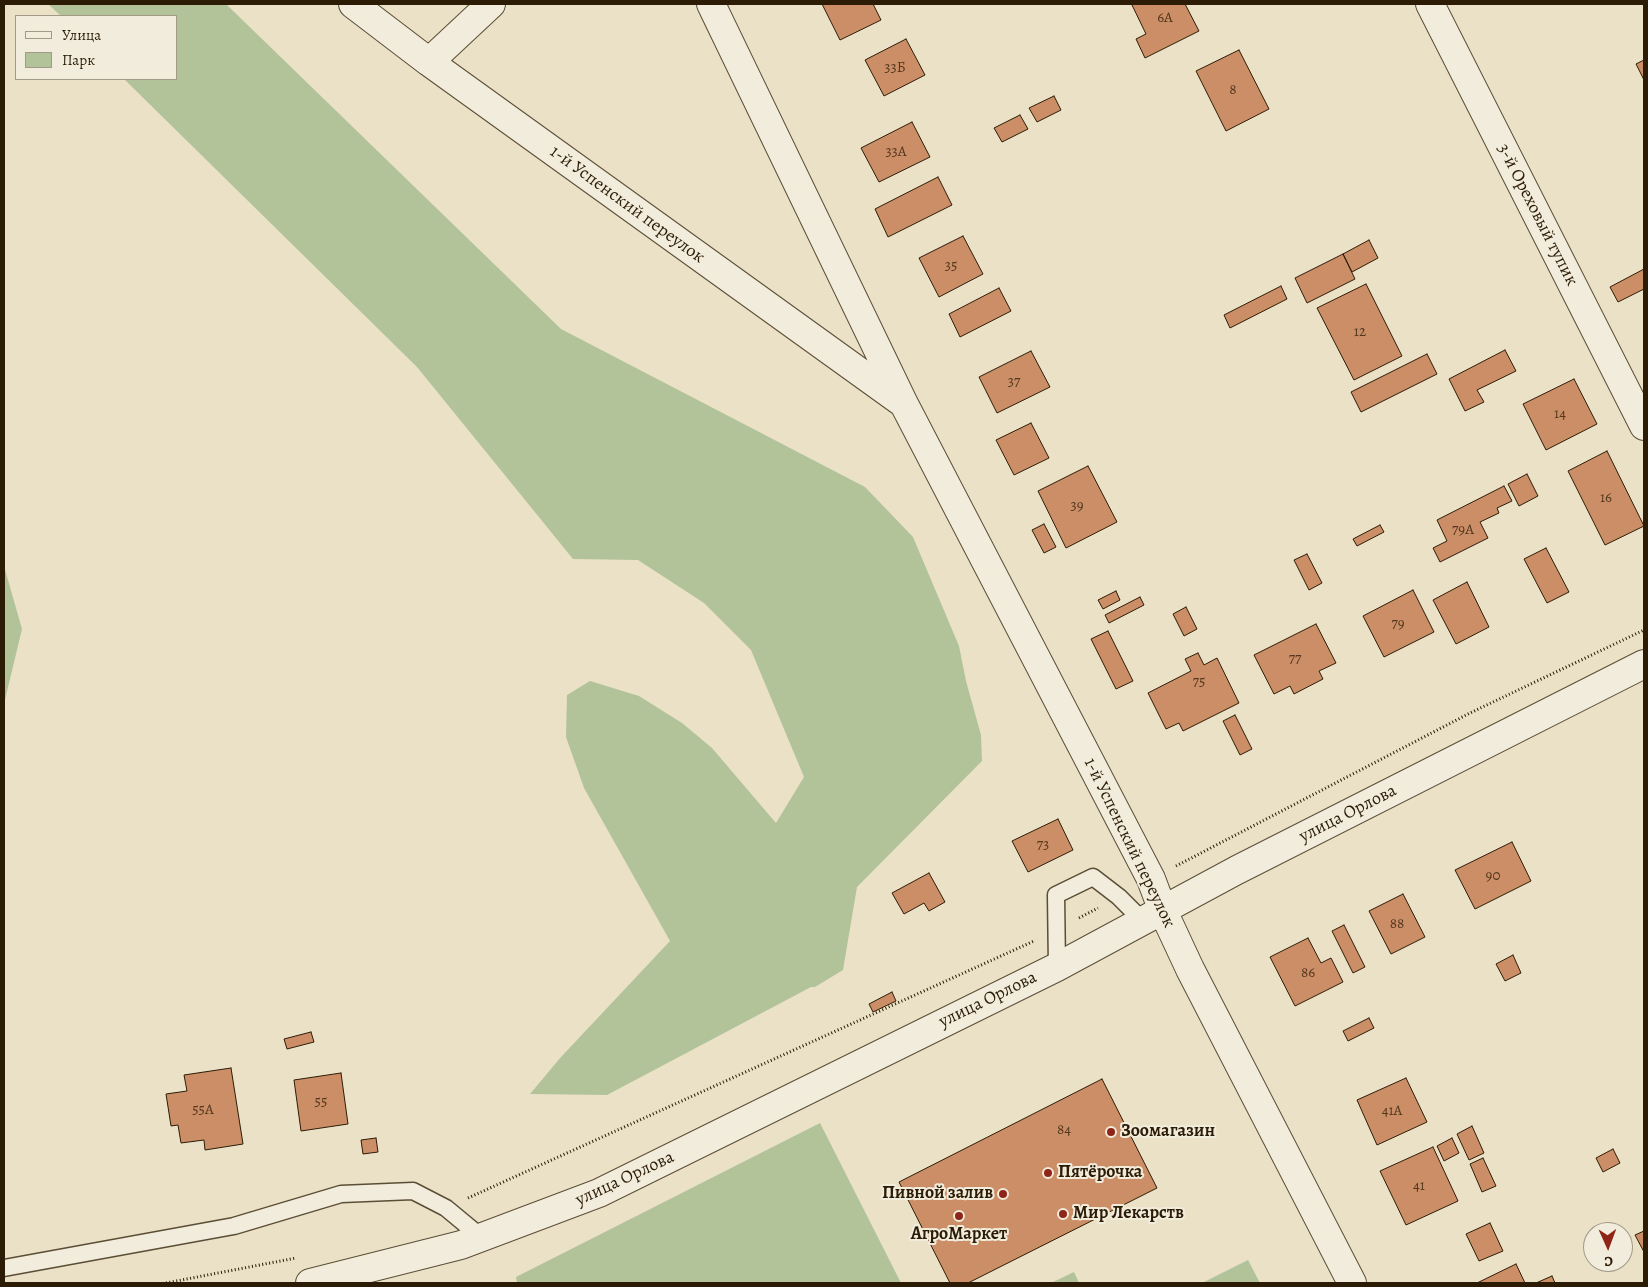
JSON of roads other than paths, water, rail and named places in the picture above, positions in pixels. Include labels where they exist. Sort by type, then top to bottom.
[{"type":"street","name":"1-й Успенский переулок","points":[[353,4],[429,62],[904,404]]},
{"type":"street","points":[[429,62],[490,4]]},
{"type":"street","name":"1-й Успенский переулок","points":[[710,4],[904,404],[1151,879],[1153,916],[1190,969],[1352,1283]]},
{"type":"street","name":"3-й Ореховый тупик","points":[[1430,4],[1644,426]]},
{"type":"street","name":"улица Орлова","points":[[310,1283],[460,1245],[599,1193],[1057,966],[1237,870],[1644,664]]},
{"type":"lane","points":[[1057,966],[1056,895],[1093,877],[1119,897],[1153,916]]},
{"type":"lane","points":[[4,1268],[234,1226],[341,1194],[413,1191],[446,1208],[481,1237]]},
{"type":"place","name":"Зоомагазин","points":[[1111,1132]]},
{"type":"place","name":"Пятёрочка","points":[[1048,1173]]},
{"type":"place","name":"Пивной залив","points":[[1003,1194]]},
{"type":"place","name":"Мир Лекарств","points":[[1063,1214]]},
{"type":"place","name":"АгроМаркет","points":[[959,1216]]}]
